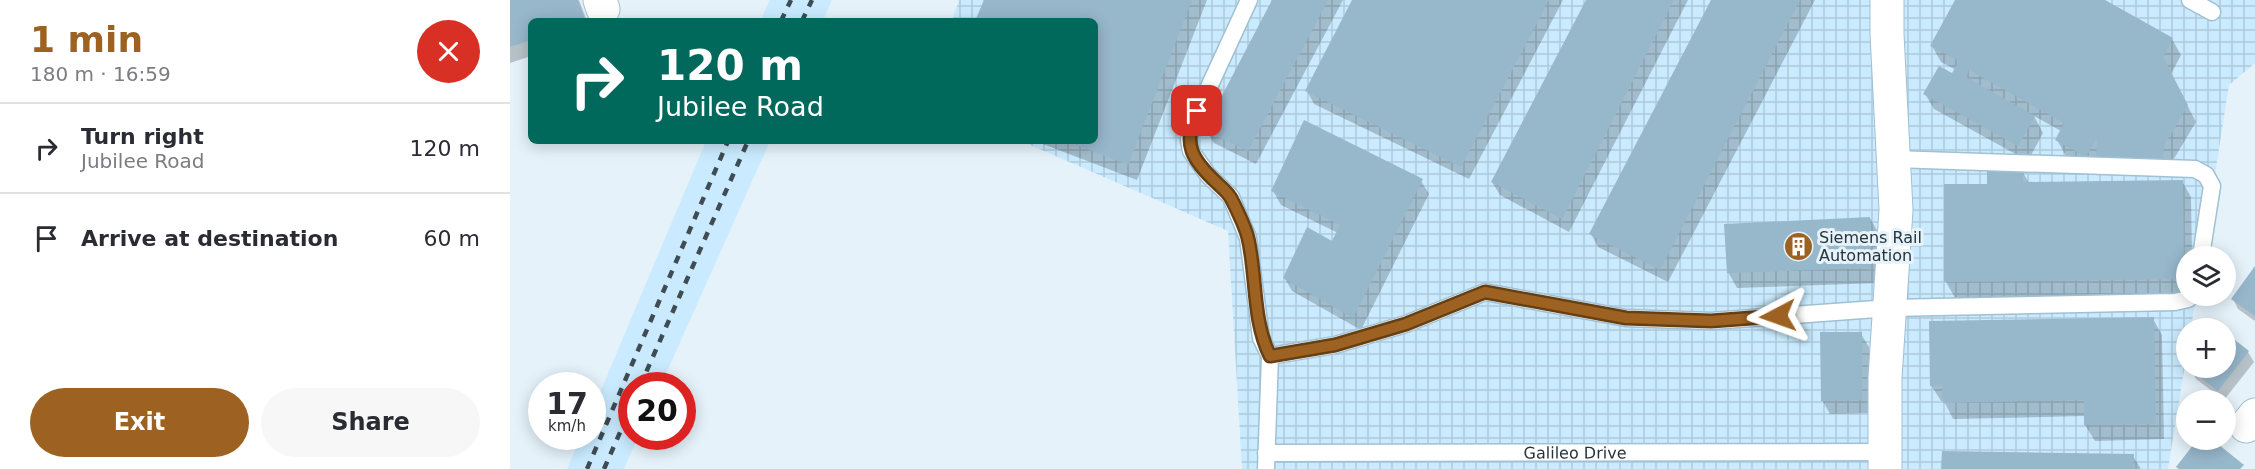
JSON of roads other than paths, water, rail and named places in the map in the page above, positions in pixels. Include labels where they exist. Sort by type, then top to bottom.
[{"type":"street","points":[[1885,461],[1885,378],[1896,210],[1887,0]]},
{"type":"lane","points":[[1249,0],[1191,126],[1189,140],[1191,151],[1198,164],[1231,197],[1248,238],[1261,338],[1270,356],[1266,461]]},
{"type":"lane","points":[[2190,0],[2212,12]]},
{"type":"lane","points":[[1894,159],[2195,169],[2206,175],[2212,186],[2203,246]]},
{"type":"lane","points":[[1270,356],[1346,342],[1406,324],[1485,292],[1626,318],[1711,321],[1890,308],[2176,302]]},
{"type":"lane","name":"Galileo Drive","points":[[1266,461],[1885,461]]},
{"type":"railway","points":[[782,18],[791,0]]},
{"type":"railway","points":[[803,18],[812,0]]},
{"type":"railway","points":[[587,469],[727,144]]},
{"type":"railway","points":[[646,372],[747,144]]},
{"type":"railway","points":[[604,469],[618,437]]},
{"type":"place","name":"Siemens Rail Automation","points":[[1798,246]]}]
